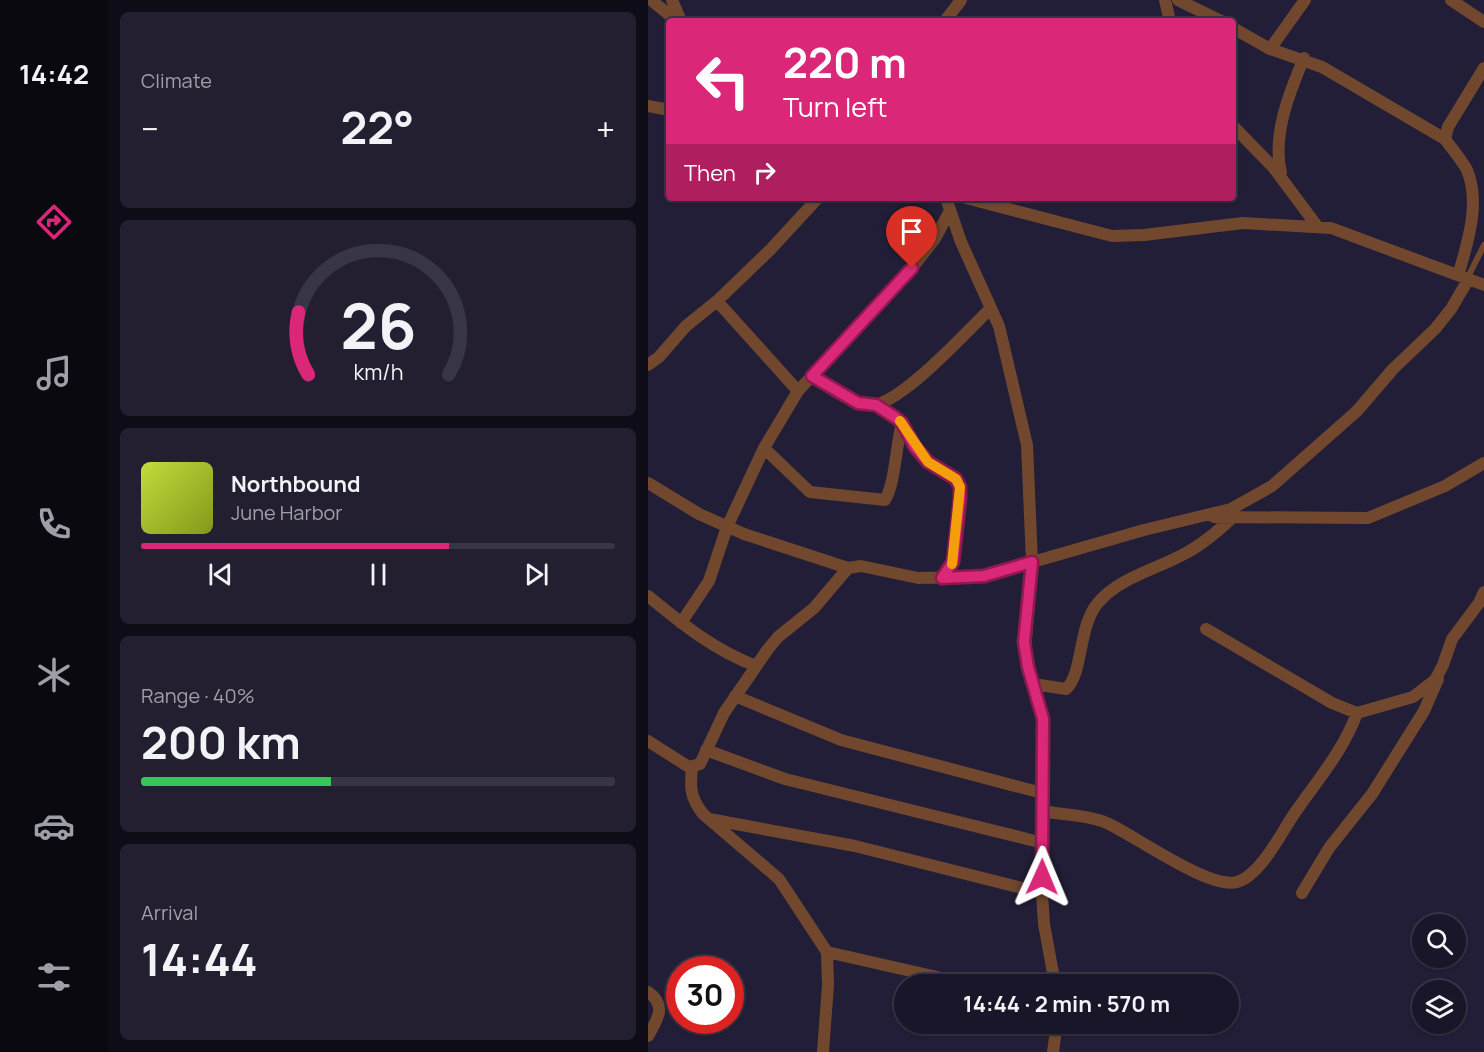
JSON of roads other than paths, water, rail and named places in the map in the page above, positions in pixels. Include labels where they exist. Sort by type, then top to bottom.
[{"type":"street","points":[[651,0],[675,18]]},
{"type":"street","points":[[672,0],[678,18]]},
{"type":"street","points":[[947,18],[961,0]]},
{"type":"street","points":[[1165,0],[1169,18]]},
{"type":"street","points":[[1178,0],[1215,18]]},
{"type":"street","points":[[1270,49],[1305,0]]},
{"type":"street","points":[[1450,0],[1484,22]]},
{"type":"street","points":[[648,483],[727,527],[848,568],[861,566],[918,578],[984,576],[1144,530],[1231,509],[1272,486],[1357,411],[1393,369],[1435,329],[1451,309],[1465,276],[1473,204],[1467,171],[1445,139],[1352,82],[1304,58],[1270,49],[1236,30]]},
{"type":"street","points":[[1283,180],[1278,158],[1278,142],[1294,81],[1304,58]]},
{"type":"street","points":[[1445,139],[1448,127],[1484,68]]},
{"type":"street","points":[[648,106],[666,109]]},
{"type":"street","points":[[1236,129],[1258,148],[1317,225]]},
{"type":"street","points":[[648,365],[659,357],[705,308],[717,301],[815,201]]},
{"type":"street","points":[[978,201],[1113,236],[1144,236],[1243,223],[1317,225],[1465,276],[1484,285]]},
{"type":"street","points":[[948,204],[991,308],[1010,370],[1027,445],[1032,562],[1024,642],[1043,719],[1042,893],[1044,924],[1053,974]]},
{"type":"street","points":[[681,623],[709,581],[727,527],[764,448],[798,391],[912,268],[934,240],[948,204]]},
{"type":"street","points":[[717,301],[798,391]]},
{"type":"street","points":[[812,376],[858,403],[876,405],[888,402],[909,386],[991,308]]},
{"type":"street","points":[[876,405],[902,423],[915,447],[928,462],[956,479],[960,487],[953,562],[942,578]]},
{"type":"street","points":[[764,448],[810,492],[885,500],[891,489],[895,448],[902,423]]},
{"type":"street","points":[[1204,517],[1368,518],[1445,486],[1484,464]]},
{"type":"street","points":[[1033,684],[1066,689],[1071,684],[1074,675],[1085,625],[1096,605],[1122,583],[1184,554],[1232,518]]},
{"type":"street","points":[[692,767],[700,764],[735,696],[778,637],[814,608],[848,568]]},
{"type":"street","points":[[1302,893],[1329,848],[1372,794],[1424,711],[1434,692],[1452,639],[1479,603],[1484,592]]},
{"type":"street","points":[[648,596],[681,623],[729,656],[756,666]]},
{"type":"street","points":[[1206,629],[1332,703],[1357,713],[1413,697],[1439,675]]},
{"type":"street","points":[[735,696],[841,740],[1042,793]]},
{"type":"street","points":[[1042,812],[1108,823],[1203,874],[1221,881],[1235,882],[1248,876],[1272,849],[1339,751],[1357,713]]},
{"type":"street","points":[[648,741],[692,767]]},
{"type":"street","points":[[706,750],[784,779],[1043,843]]},
{"type":"street","points":[[692,767],[690,791],[693,802],[709,819],[779,879],[827,952],[828,985],[823,1052]]},
{"type":"street","points":[[709,819],[855,846],[1042,893]]},
{"type":"street","points":[[827,952],[924,974]]},
{"type":"street","points":[[648,992],[659,1002],[661,1010],[648,1036]]},
{"type":"street","points":[[1053,1052],[1055,1034]]},
{"type":"lane","points":[[1465,276],[1484,245]]}]
